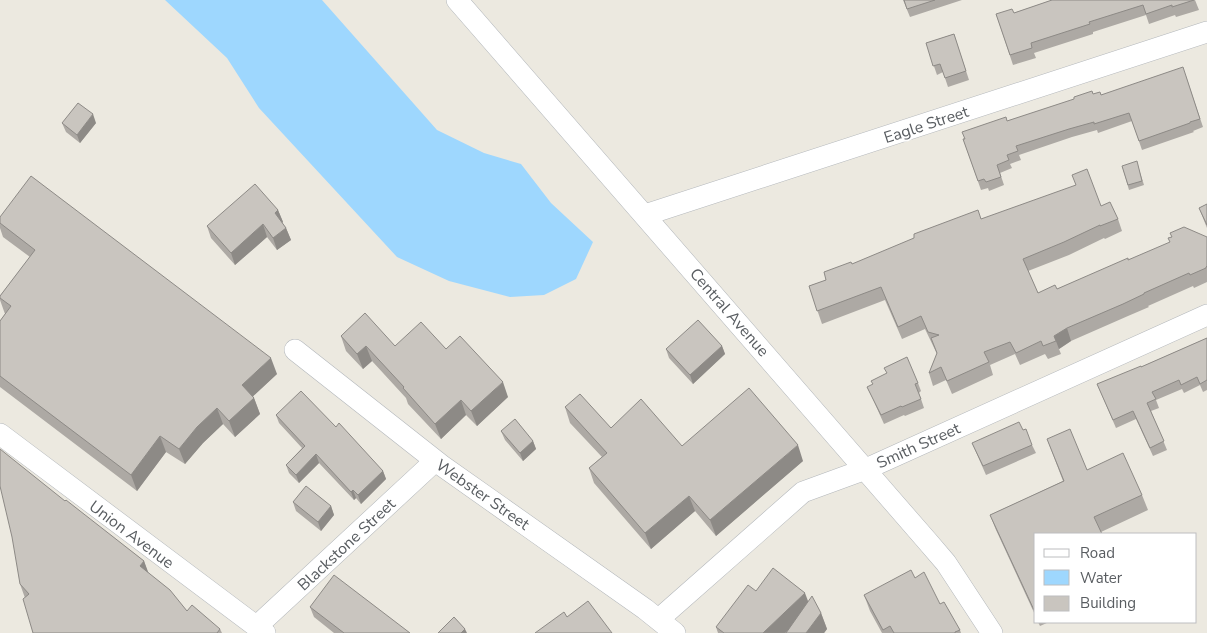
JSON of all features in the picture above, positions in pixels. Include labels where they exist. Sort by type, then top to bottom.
[{"type":"street","name":"Central Avenue","points":[[466,2],[645,215],[946,563],[992,633]]},
{"type":"street","name":"Eagle Street","points":[[645,215],[1207,32]]},
{"type":"street","name":"Smith Street","points":[[659,619],[804,492],[866,469],[1207,315]]},
{"type":"street","name":"Webster Street","points":[[295,350],[436,461],[659,619],[675,633]]},
{"type":"street","name":"Union Avenue","points":[[0,434],[260,630]]},
{"type":"street","name":"Blackstone Street","points":[[260,630],[436,461]]},
{"type":"water","points":[[165,0],[322,0],[437,130],[484,153],[521,164],[551,203],[593,242],[576,279],[544,295],[510,297],[449,281],[397,257],[259,108],[227,58]]},
{"type":"building","points":[[904,0],[935,0],[907,9]]},
{"type":"building","points":[[1052,0],[1194,0],[1146,14],[1143,5],[1031,43],[1032,48],[1010,55],[996,14],[1012,9],[1014,13]]},
{"type":"building","points":[[954,34],[966,71],[945,78],[940,64],[933,66],[926,43]]},
{"type":"building","points":[[1183,67],[1200,119],[1139,141],[1129,113],[1094,124],[1094,122],[1016,146],[1018,151],[1007,155],[1009,160],[997,165],[1001,177],[986,182],[984,179],[978,181],[962,132],[1006,117],[1007,121],[1074,99],[1074,97],[1092,91],[1093,94],[1100,92],[1101,95]]},
{"type":"building","points":[[78,103],[93,114],[77,135],[62,123]]},
{"type":"building","points":[[1137,161],[1142,181],[1128,185],[1122,166]]},
{"type":"building","points":[[1087,169],[1101,206],[1110,202],[1118,219],[1023,259],[1038,293],[1055,285],[1057,289],[1170,242],[1168,238],[1172,237],[1170,233],[1184,227],[1207,237],[1206,268],[1190,275],[1189,273],[1067,328],[1054,336],[1056,341],[1043,346],[1041,341],[1016,353],[1010,342],[984,352],[989,362],[947,381],[941,367],[929,373],[937,353],[931,338],[939,335],[928,332],[921,316],[898,327],[881,287],[817,311],[809,286],[826,280],[824,272],[851,262],[852,264],[914,238],[914,234],[978,210],[981,219],[1076,185],[1072,175]]},
{"type":"building","points":[[31,176],[271,358],[242,385],[254,398],[229,421],[217,408],[197,427],[179,449],[160,436],[131,475],[0,376],[0,321],[11,306],[0,296],[35,250],[0,223],[0,217]]},
{"type":"building","points":[[255,184],[278,210],[275,213],[286,228],[273,238],[263,224],[231,253],[207,226]]},
{"type":"building","points":[[1207,204],[1207,225],[1199,208]]},
{"type":"building","points":[[365,313],[395,346],[421,322],[446,349],[460,336],[503,382],[471,411],[461,400],[435,424],[366,346],[357,354],[341,336]]},
{"type":"building","points":[[698,320],[722,346],[690,375],[666,349]]},
{"type":"building","points":[[1207,338],[1207,380],[1200,384],[1197,377],[1181,385],[1179,380],[1152,392],[1156,399],[1147,403],[1164,441],[1150,448],[1133,411],[1113,420],[1097,384]]},
{"type":"building","points":[[907,357],[918,383],[915,384],[921,399],[881,415],[867,387],[873,384],[871,381],[887,373],[884,368]]},
{"type":"building","points":[[749,388],[798,445],[710,520],[689,496],[645,533],[589,468],[607,453],[565,407],[580,394],[611,428],[641,399],[682,446]]},
{"type":"building","points":[[301,391],[336,427],[339,423],[383,471],[358,495],[353,490],[351,492],[316,454],[296,475],[286,465],[305,446],[276,415]]},
{"type":"building","points":[[515,419],[533,441],[520,453],[501,431]]},
{"type":"building","points":[[1019,422],[1023,430],[1026,429],[1032,445],[983,466],[972,443]]},
{"type":"building","points":[[1070,429],[1087,470],[1123,453],[1142,495],[1094,517],[1102,533],[1034,533],[1034,610],[990,515],[1064,481],[1047,439]]},
{"type":"building","points":[[0,449],[144,561],[140,566],[170,590],[187,611],[192,605],[220,629],[217,633],[33,633],[23,599],[29,594],[20,584],[12,537],[0,486]]},
{"type":"building","points":[[306,486],[331,506],[318,522],[293,502]]},
{"type":"building","points":[[773,568],[805,593],[763,633],[724,633],[716,627],[748,585],[756,591]]},
{"type":"building","points":[[911,570],[915,578],[924,572],[940,604],[944,602],[960,630],[955,633],[894,633],[890,626],[883,630],[864,595]]},
{"type":"building","points":[[334,575],[410,633],[344,633],[310,607]]},
{"type":"building","points":[[812,596],[821,613],[806,633],[786,633]]},
{"type":"building","points":[[588,601],[612,633],[535,633],[564,612],[567,617]]},
{"type":"building","points":[[454,617],[465,629],[461,633],[438,633]]}]
